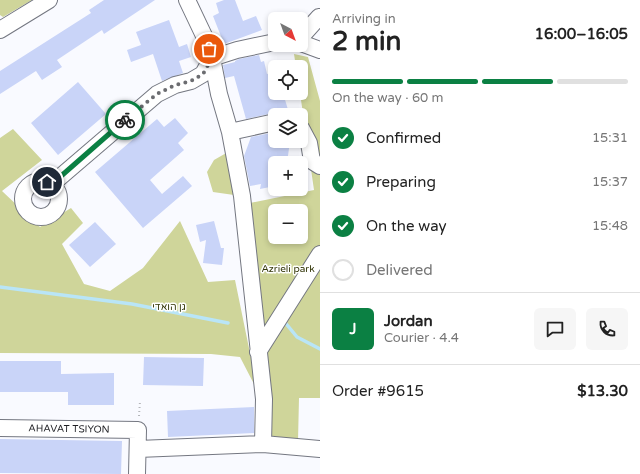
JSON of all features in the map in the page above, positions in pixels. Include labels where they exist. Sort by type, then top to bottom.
[{"type":"street","points":[[0,30],[49,0]]},
{"type":"street","points":[[187,0],[206,40],[212,58],[219,94],[230,132],[242,196],[264,399],[263,444]]},
{"type":"street","points":[[308,29],[319,17],[320,25]]},
{"type":"street","points":[[52,184],[157,94],[175,85],[191,81],[203,74],[212,58],[237,50],[268,43]]},
{"type":"street","points":[[308,46],[320,50]]},
{"type":"street","points":[[230,132],[268,124]]},
{"type":"street","points":[[308,141],[312,161],[320,166]]},
{"type":"street","points":[[258,352],[320,254]]},
{"type":"street","name":"AHAVAT TSIYON","points":[[0,428],[138,430],[138,448]]},
{"type":"street","points":[[137,474],[138,448],[263,444],[320,449]]},
{"type":"green space","points":[[0,0],[32,0],[3,17],[0,15]]},
{"type":"green space","name":"Azrieli park","points":[[294,54],[308,57],[320,101],[320,398],[299,398],[298,441],[267,437],[250,203],[284,196],[308,196],[308,191],[314,190],[308,148],[308,108],[302,108],[301,100],[308,100],[308,60],[295,60]]},
{"type":"green space","name":"גן הואדי","points":[[13,129],[42,160],[2,191],[40,227],[71,208],[83,223],[62,244],[84,284],[110,291],[143,268],[180,221],[208,282],[235,280],[258,392],[240,357],[211,354],[0,353],[0,138]]},
{"type":"green space","points":[[228,152],[234,195],[213,192],[207,172],[214,160]]},
{"type":"building","points":[[104,0],[155,0],[104,34],[102,30],[57,60],[62,67],[42,80],[36,71],[0,94],[0,71],[91,13],[89,10]]},
{"type":"building","points":[[224,0],[235,0],[243,21],[256,16],[262,30],[224,44],[213,16],[219,13],[216,3]]},
{"type":"building","points":[[169,20],[179,47],[187,44],[191,57],[179,61],[183,73],[162,81],[153,54],[131,62],[127,50],[141,45],[136,32]]},
{"type":"building","points":[[259,55],[261,62],[264,61],[268,74],[268,100],[285,100],[288,108],[268,108],[268,114],[246,119],[234,76],[225,78],[223,65],[235,62],[239,59]]},
{"type":"building","points":[[78,82],[106,114],[58,155],[31,123]]},
{"type":"building","points":[[175,118],[188,133],[178,143],[184,150],[150,180],[162,194],[183,176],[192,186],[143,228],[95,172],[157,119],[164,127]]},
{"type":"building","points":[[268,133],[268,148],[289,148],[288,156],[268,156],[268,187],[260,189],[261,184],[250,186],[244,156],[251,137]]},
{"type":"building","points":[[214,221],[221,248],[224,248],[222,265],[203,263],[206,240],[200,242],[196,225]]},
{"type":"building","points":[[95,222],[116,244],[90,267],[69,245]]},
{"type":"building","points":[[144,357],[204,358],[203,386],[143,385]]},
{"type":"building","points":[[0,361],[61,361],[61,374],[114,373],[114,405],[68,405],[68,392],[0,392]]},
{"type":"building","points":[[254,407],[254,433],[168,437],[167,411]]},
{"type":"building","points":[[0,439],[122,441],[121,474],[0,473]]},
{"type":"waterway","points":[[0,287],[132,304],[228,323]]},
{"type":"waterway","points":[[283,320],[297,337],[320,349]]},
{"type":"way so far","points":[[125,120],[157,94],[175,85],[191,81],[203,74],[212,58],[209,49]]},
{"type":"route","points":[[47,182],[52,184],[125,120]]}]
